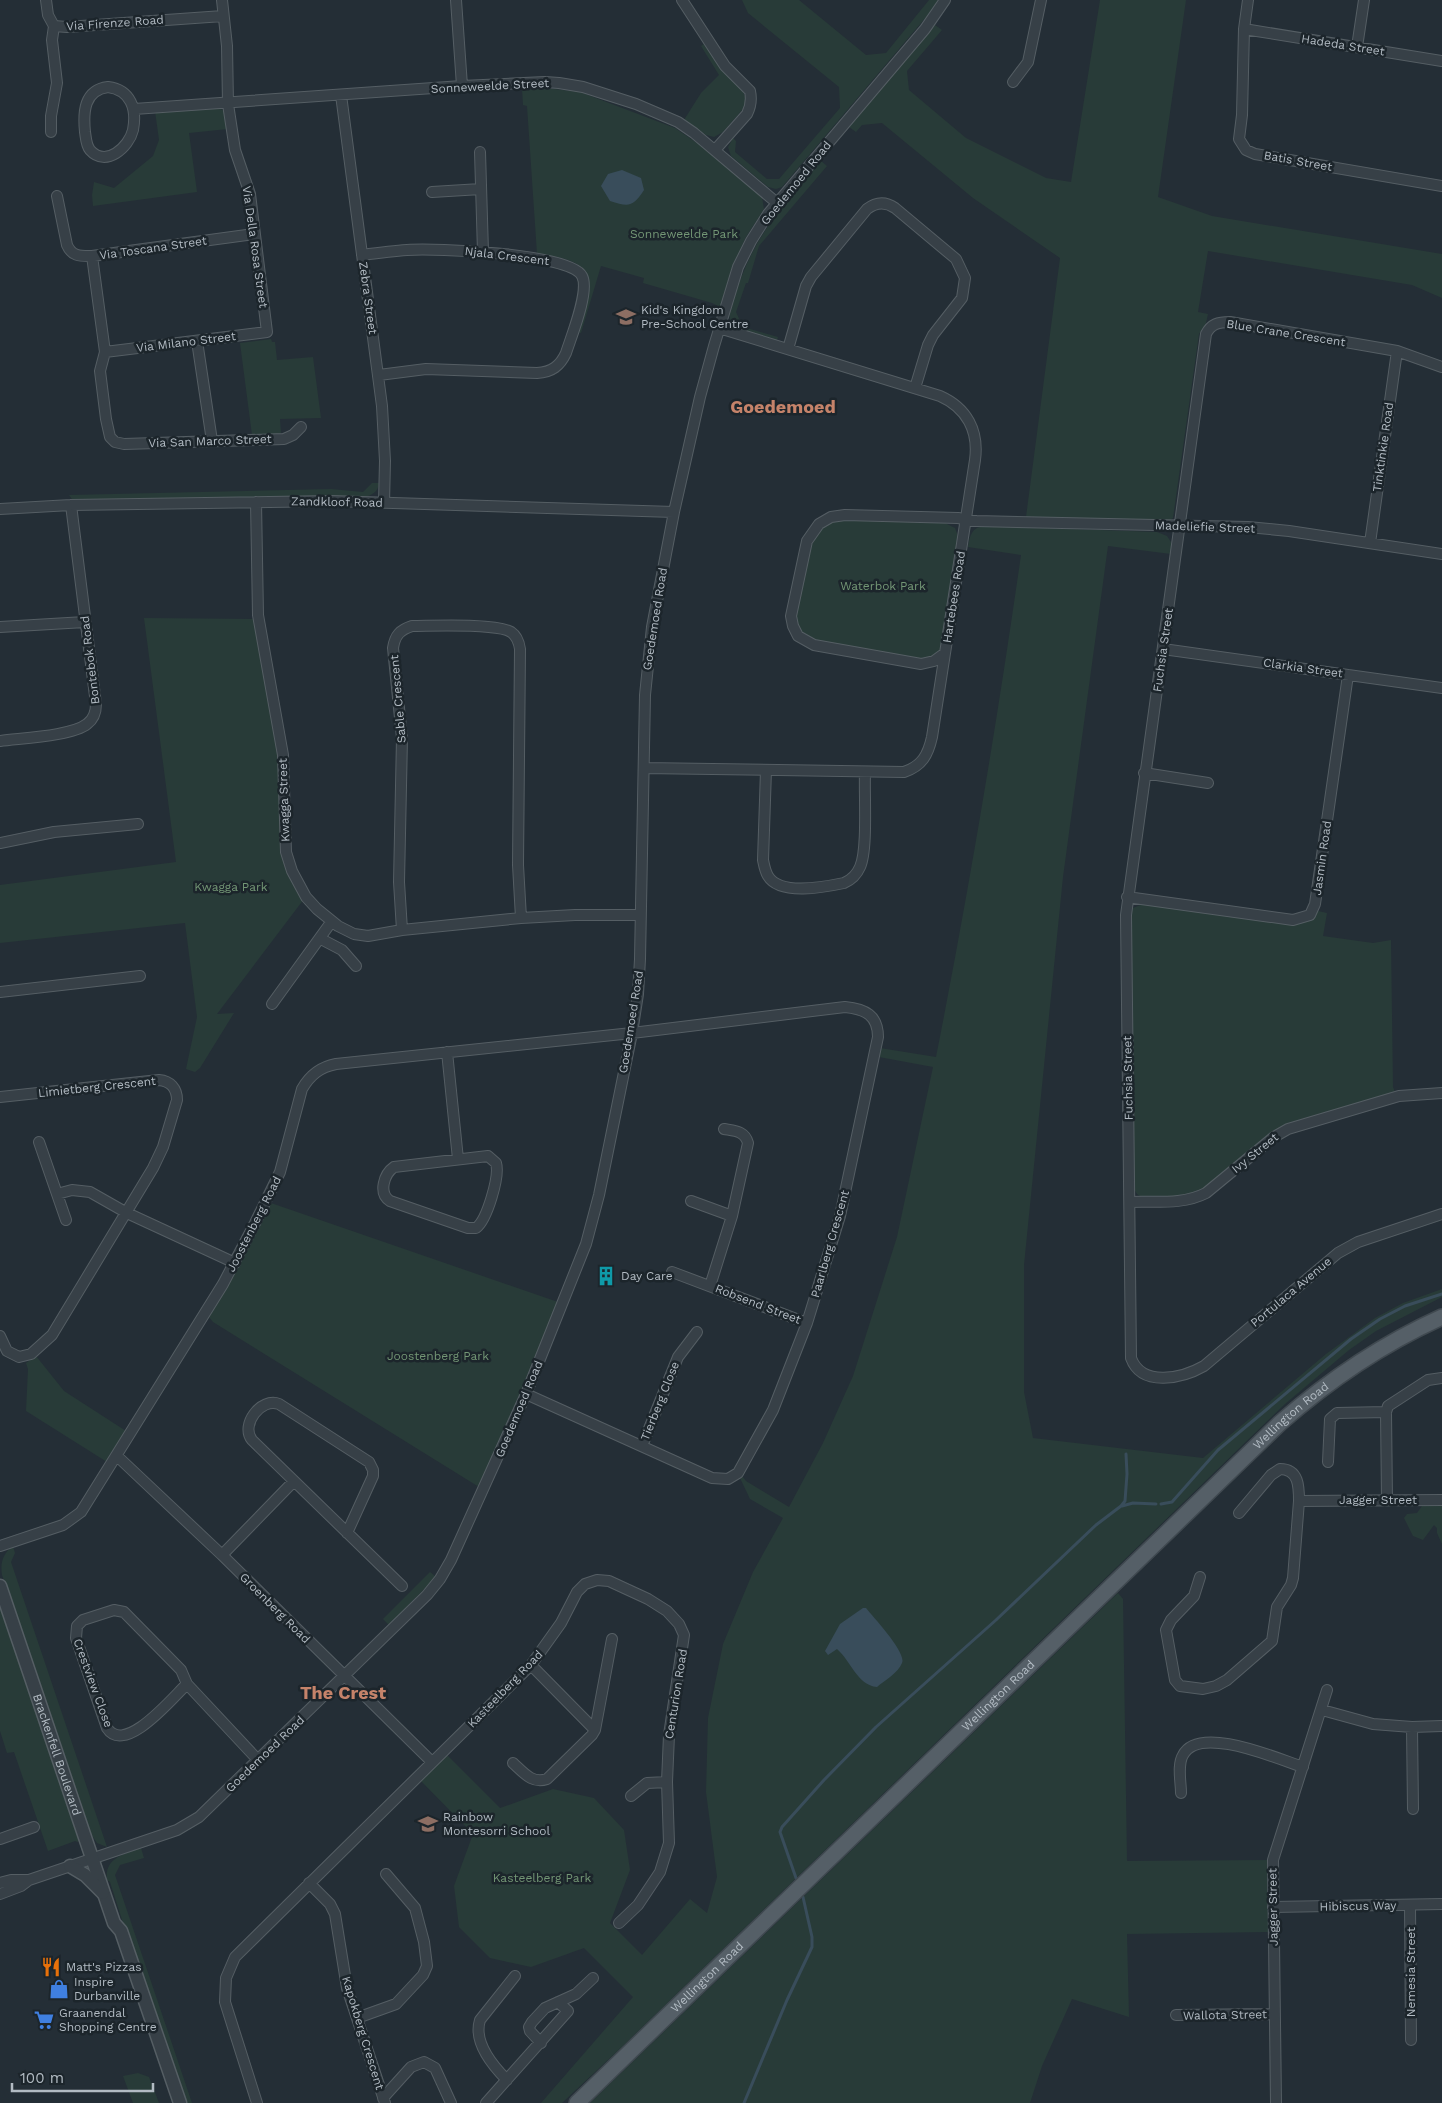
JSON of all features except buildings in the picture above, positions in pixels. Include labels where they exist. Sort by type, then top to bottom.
[{"type":"main road","name":"Wellington Road","points":[[577,2103],[1280,1423],[1358,1362],[1413,1330],[1442,1317]]},
{"type":"street","points":[[46,0],[48,15],[54,26]]},
{"type":"street","name":"Via Della Rosa Street","points":[[222,0],[227,46],[228,104],[235,150],[249,188],[267,332]]},
{"type":"street","points":[[456,0],[462,86]]},
{"type":"street","points":[[682,0],[718,56],[750,91],[750,108],[747,114],[715,150]]},
{"type":"street","name":"Goedemoed Road","points":[[29,1880],[177,1830],[192,1822],[206,1811],[427,1595],[445,1571],[526,1394],[581,1260],[591,1228],[632,1032],[638,994],[645,680],[648,649],[674,512],[700,397],[719,328],[744,255],[758,230],[777,203],[913,43],[945,0]]},
{"type":"street","points":[[1013,82],[1024,70],[1028,62],[1041,0]]},
{"type":"street","name":"Batis Street","points":[[1248,0],[1244,28],[1242,115],[1239,139],[1246,150],[1255,154],[1442,186]]},
{"type":"street","points":[[1357,47],[1364,0]]},
{"type":"street","name":"Via Firenze Road","points":[[51,132],[51,116],[57,83],[52,36],[54,26],[67,27],[223,16]]},
{"type":"street","name":"Hadeda Street","points":[[1244,28],[1442,61]]},
{"type":"street","name":"Sonneweelde Street","points":[[134,110],[462,86],[545,82],[583,87],[659,113],[694,133],[777,203]]},
{"type":"street","points":[[108,87],[119,90],[128,97],[134,110],[132,133],[124,148],[108,157],[98,156],[90,150],[86,139],[84,108],[92,94],[108,87]]},
{"type":"street","name":"Zebra Street","points":[[341,95],[379,375],[384,434],[384,502]]},
{"type":"street","points":[[480,152],[483,252]]},
{"type":"street","points":[[432,192],[481,189]]},
{"type":"street","points":[[56,196],[70,252],[76,256],[92,256]]},
{"type":"street","points":[[788,349],[806,286],[816,269],[867,209],[876,204],[886,203],[895,208],[956,259],[965,278],[962,298],[932,335],[915,388]]},
{"type":"street","name":"Via Toscana Street","points":[[116,442],[109,434],[101,381],[100,366],[105,352],[92,256],[254,234]]},
{"type":"street","name":"Njala Crescent","points":[[362,255],[407,250],[483,252],[554,262],[571,267],[582,274],[584,281],[584,294],[562,361],[551,371],[544,373],[426,369],[379,375]]},
{"type":"street","name":"Blue Crane Crescent","points":[[1179,526],[1203,350],[1206,334],[1212,325],[1230,322],[1397,351],[1442,366]]},
{"type":"street","name":"Hartebees Road","points":[[644,768],[904,772],[916,767],[926,756],[932,737],[976,452],[972,426],[962,411],[948,400],[915,388],[719,328]]},
{"type":"street","name":"Via Milano Street","points":[[105,352],[267,332]]},
{"type":"street","points":[[197,341],[212,441]]},
{"type":"street","name":"Tinktinkie Road","points":[[1370,543],[1397,351]]},
{"type":"street","name":"Via San Marco Street","points":[[116,442],[124,444],[284,439],[293,435],[301,428]]},
{"type":"street","name":"Zandkloof Road","points":[[0,510],[71,505],[331,501],[674,512]]},
{"type":"street","name":"Kwagga Street","points":[[256,502],[259,620],[283,755],[286,852],[292,871],[306,897],[332,921],[354,934],[368,936],[402,930],[521,918],[575,915],[640,916]]},
{"type":"street","name":"Bontebok Road","points":[[0,741],[74,731],[86,726],[92,720],[96,704],[71,505]]},
{"type":"street","name":"Madeliefie Street","points":[[945,653],[934,661],[921,664],[814,646],[798,636],[793,626],[792,616],[807,541],[819,524],[838,515],[1240,527],[1289,531],[1442,554]]},
{"type":"street","name":"Fuchsia Street","points":[[1148,1376],[1139,1372],[1132,1358],[1126,956],[1127,897],[1179,526]]},
{"type":"street","points":[[0,627],[85,622]]},
{"type":"street","name":"Sable Crescent","points":[[402,930],[399,882],[402,738],[393,648],[396,636],[405,628],[412,626],[497,628],[513,633],[518,640],[520,649],[518,865],[521,918]]},
{"type":"street","name":"Clarkia Street","points":[[1163,649],[1442,688]]},
{"type":"street","name":"Jasmin Road","points":[[1127,897],[1293,920],[1310,915],[1315,904],[1348,675]]},
{"type":"street","points":[[766,770],[763,860],[765,869],[768,876],[779,885],[796,889],[844,883],[850,880],[860,868],[864,853],[865,772]]},
{"type":"street","points":[[1144,773],[1208,783]]},
{"type":"street","points":[[0,843],[54,832],[138,824]]},
{"type":"street","points":[[272,1004],[321,939],[332,921]]},
{"type":"street","points":[[321,939],[342,950],[356,966]]},
{"type":"street","points":[[0,992],[140,976]]},
{"type":"street","name":"Paarlberg Crescent","points":[[526,1394],[717,1479],[728,1479],[740,1470],[773,1410],[807,1323],[835,1233],[850,1175],[878,1037],[876,1021],[864,1010],[845,1007],[632,1032]]},
{"type":"street","name":"Joostenberg Road","points":[[0,1546],[63,1525],[81,1512],[234,1263],[280,1172],[300,1096],[310,1077],[321,1068],[336,1064],[632,1032]]},
{"type":"street","points":[[447,1052],[458,1159]]},
{"type":"street","name":"Limietberg Crescent","points":[[0,1097],[159,1080],[171,1085],[176,1092],[178,1100],[163,1147],[151,1173],[54,1331],[31,1354],[19,1357],[6,1351],[0,1336]]},
{"type":"street","name":"Ivy Street","points":[[1130,1202],[1186,1201],[1196,1198],[1206,1193],[1274,1137],[1288,1129],[1399,1096],[1442,1093]]},
{"type":"street","name":"Robsend Street","points":[[710,1286],[732,1216],[748,1144],[744,1134],[724,1129]]},
{"type":"street","points":[[39,1142],[66,1220]]},
{"type":"street","points":[[488,1156],[494,1160],[497,1166],[492,1196],[482,1222],[476,1228],[468,1228],[390,1201],[384,1195],[383,1189],[386,1175],[394,1167],[458,1159],[488,1156]]},
{"type":"street","points":[[57,1194],[72,1190],[90,1192],[126,1213],[234,1263]]},
{"type":"street","points":[[691,1201],[732,1216]]},
{"type":"street","name":"Portulaca Avenue","points":[[1148,1376],[1185,1375],[1204,1366],[1338,1253],[1358,1242],[1442,1214]]},
{"type":"street","name":"Robsend Street","points":[[672,1272],[807,1323]]},
{"type":"street","name":"Tierberg Close","points":[[642,1446],[678,1356],[697,1332]]},
{"type":"street","points":[[1387,1500],[1386,1412],[1391,1402],[1428,1380],[1442,1378]]},
{"type":"street","points":[[347,1533],[373,1476],[370,1462],[279,1404],[266,1403],[260,1407],[250,1422],[248,1434],[252,1440],[294,1480],[347,1533],[402,1586]]},
{"type":"street","points":[[1328,1462],[1330,1420],[1332,1416],[1337,1413],[1386,1412]]},
{"type":"street","name":"Groenberg Road","points":[[117,1456],[222,1555],[432,1762]]},
{"type":"street","points":[[1200,1577],[1194,1596],[1171,1620],[1166,1630],[1175,1680],[1180,1686],[1203,1688],[1216,1686],[1227,1680],[1272,1641],[1278,1607],[1293,1578],[1300,1501],[1296,1478],[1290,1470],[1280,1469],[1272,1475],[1239,1513]]},
{"type":"street","points":[[222,1555],[294,1480]]},
{"type":"street","name":"Jagger Street","points":[[1300,1501],[1442,1500]]},
{"type":"street","name":"Kasteelberg Road","points":[[432,1762],[531,1665],[561,1624],[576,1592],[591,1581],[609,1581],[648,1599],[667,1611]]},
{"type":"street","name":"Brackenfell Boulevard","points":[[0,1586],[105,1894],[115,1932],[172,2103]]},
{"type":"street","name":"Crestview Close","points":[[187,1684],[138,1730],[120,1735],[112,1733],[106,1728],[76,1638],[77,1626],[83,1620],[111,1611],[124,1612],[181,1670],[187,1684],[258,1760]]},
{"type":"street","name":"Centurion Road","points":[[619,1923],[638,1905],[660,1872],[669,1843],[667,1782],[669,1735],[675,1686],[684,1638],[683,1629],[667,1611]]},
{"type":"street","points":[[514,1763],[530,1778],[538,1781],[547,1779],[588,1739],[595,1730],[612,1639]]},
{"type":"street","points":[[531,1665],[595,1730]]},
{"type":"street","name":"Jagger Street","points":[[1276,2103],[1274,1854],[1327,1690]]},
{"type":"street","points":[[1322,1710],[1373,1724],[1412,1727],[1442,1726]]},
{"type":"street","points":[[1412,1727],[1413,1809]]},
{"type":"street","points":[[1181,1793],[1182,1756],[1188,1748],[1196,1743],[1214,1742],[1237,1746],[1303,1767]]},
{"type":"street","points":[[257,2103],[226,2010],[224,1994],[226,1978],[232,1964],[240,1950],[432,1762]]},
{"type":"street","points":[[631,1796],[647,1783],[667,1782]]},
{"type":"street","points":[[0,1838],[34,1827]]},
{"type":"street","points":[[70,1866],[85,1875],[105,1894]]},
{"type":"street","points":[[357,2018],[396,2004],[423,1975],[427,1966],[424,1942],[415,1908],[386,1874]]},
{"type":"street","points":[[0,1882],[29,1880]]},
{"type":"street","points":[[0,1894],[29,1880]]},
{"type":"street","name":"Kapokberg Crescent","points":[[309,1883],[330,1904],[335,1914],[345,1980],[384,2101]]},
{"type":"street","name":"Hibiscus Way","points":[[1273,1907],[1442,1904]]},
{"type":"street","name":"Nemesia Street","points":[[1410,1905],[1411,2040]]},
{"type":"street","name":"Brackenfell Boulevard","points":[[114,1923],[120,1932],[133,1966],[180,2103]]},
{"type":"street","points":[[507,2080],[490,2061],[479,2036],[478,2028],[480,2020],[515,1976]]},
{"type":"street","points":[[541,2043],[530,2031],[529,2026],[545,2008],[583,1989],[593,1978]]},
{"type":"street","points":[[486,2103],[568,2011],[558,2002]]},
{"type":"street","name":"Wallota Street","points":[[1176,2015],[1275,2014]]},
{"type":"street","points":[[384,2101],[409,2069],[419,2062],[424,2062],[435,2068],[451,2103]]},
{"type":"green space","points":[[742,0],[799,0],[866,55],[886,53],[929,0],[938,0],[927,16],[782,187],[776,189],[768,187],[731,156],[728,147],[733,138],[736,141],[735,152],[767,179],[779,179],[840,108],[839,87],[748,13]]},
{"type":"green space","points":[[1100,0],[1186,0],[1158,197],[1212,216],[1442,254],[1442,298],[1412,285],[1208,251],[1198,312],[1208,314],[1206,323],[1199,334],[1173,518],[1169,521],[1026,517],[1060,258],[973,198],[882,123],[862,125],[856,132],[849,127],[935,25],[942,30],[907,71],[909,90],[966,138],[1046,178],[1071,182]]},
{"type":"green space","points":[[704,44],[723,71],[742,90],[746,102],[743,109],[723,132],[714,137],[706,135],[684,120],[701,93],[719,75],[701,46]]},
{"type":"green space","name":"Sonneweelde Park","points":[[546,88],[580,92],[675,128],[700,145],[762,197],[764,209],[746,237],[733,265],[720,307],[643,283],[644,278],[601,266],[581,333],[578,332],[588,295],[589,285],[587,276],[583,269],[571,261],[537,254],[527,106],[523,105],[522,89]]},
{"type":"green space","points":[[218,107],[225,112],[228,129],[189,133],[197,192],[93,206],[94,182],[114,188],[153,156],[159,140],[155,111]]},
{"type":"green space","points":[[820,160],[827,166],[759,246],[748,283],[746,283],[736,312],[743,327],[778,337],[777,340],[735,328],[730,320],[730,312],[750,257],[770,223]]},
{"type":"green space","points":[[271,339],[272,342],[275,342],[277,360],[313,357],[321,418],[280,419],[281,433],[277,436],[252,435],[240,343]]},
{"type":"green space","points":[[372,483],[379,483],[377,490],[373,494],[359,497],[330,496],[74,502],[69,495],[331,489],[363,492]]},
{"type":"green space","name":"Waterbok Park","points":[[844,519],[945,523],[955,528],[958,536],[941,648],[933,658],[925,659],[813,641],[800,631],[796,615],[804,569],[811,545],[824,526]]},
{"type":"green space","name":"Kasteelberg Park","points":[[984,526],[1157,532],[1167,536],[1171,542],[1171,554],[1108,546],[1063,877],[1024,1265],[1024,1392],[1033,1438],[1203,1458],[1326,1354],[1375,1318],[1403,1303],[1442,1289],[1442,1297],[1376,1331],[1349,1350],[1285,1404],[624,2045],[562,2103],[541,2103],[633,1997],[584,1948],[531,1967],[490,1958],[459,1927],[454,1886],[473,1834],[420,1780],[446,1754],[500,1808],[553,1789],[594,1798],[624,1830],[630,1870],[610,1923],[642,1955],[690,1899],[707,1913],[717,1877],[706,1792],[708,1718],[723,1644],[753,1572],[783,1518],[750,1499],[740,1478],[742,1476],[746,1481],[789,1507],[823,1443],[853,1376],[897,1237],[933,1067],[879,1057],[880,1048],[936,1057],[982,806],[1021,555],[968,547],[974,531]]},
{"type":"green space","name":"Kwagga Park","points":[[144,618],[255,619],[279,759],[281,851],[304,899],[217,1014],[234,1013],[200,1068],[195,1072],[186,1069],[197,1017],[185,923],[0,943],[0,885],[176,862]]},
{"type":"green space","points":[[1143,904],[1292,925],[1309,921],[1318,911],[1327,913],[1323,936],[1373,943],[1391,940],[1393,1087],[1395,1092],[1288,1123],[1279,1128],[1201,1192],[1193,1196],[1145,1198],[1139,1195],[1133,1186],[1130,914],[1133,908]]},
{"type":"green space","name":"Joostenberg Park","points":[[271,1203],[558,1302],[479,1487],[213,1322],[209,1317],[245,1255]]},
{"type":"green space","points":[[36,1356],[64,1391],[126,1431],[107,1462],[26,1411],[28,1369],[26,1363]]},
{"type":"green space","points":[[1424,1503],[1442,1504],[1442,1544],[1437,1528],[1434,1525],[1423,1540],[1413,1536],[1404,1518],[1407,1514],[1417,1513]]},
{"type":"green space","points":[[13,1546],[15,1553],[11,1562],[107,1847],[97,1843],[89,1831],[2,1575],[1,1566],[3,1559]]},
{"type":"green space","points":[[430,1572],[435,1576],[430,1583],[389,1625],[383,1619]]},
{"type":"green space","points":[[1118,1593],[1123,1599],[1127,1861],[1267,1860],[1268,1932],[1127,1934],[1129,2017],[1072,1999],[1042,2066],[1030,2103],[590,2103]]},
{"type":"green space","points":[[0,1603],[79,1838],[78,1842],[75,1841],[48,1851],[14,1752],[7,1753],[0,1731]]},
{"type":"green space","points":[[141,1848],[144,1858],[120,1865],[115,1875],[192,2103],[186,2103],[129,1942],[110,1882],[107,1880],[109,1867],[116,1858]]},
{"type":"green space","points":[[138,2073],[149,2077],[159,2103],[133,2103],[123,2076]]},
{"type":"water","points":[[622,170],[641,178],[644,190],[637,200],[626,205],[610,201],[601,186],[608,174]]},
{"type":"water","points":[[863,1608],[866,1608],[889,1636],[902,1658],[902,1663],[898,1670],[877,1687],[864,1682],[837,1649],[828,1655],[825,1651],[840,1624]]},
{"type":"waterway","points":[[1161,1504],[1172,1502],[1218,1450],[1351,1339],[1380,1319],[1405,1306],[1442,1294]]},
{"type":"waterway","points":[[796,1878],[780,1832],[782,1827],[824,1780],[876,1727],[996,1620],[1096,1525],[1121,1506],[1125,1501],[1126,1454]]},
{"type":"waterway","points":[[1122,1506],[1133,1503],[1156,1504]]},
{"type":"waterway","points":[[744,2103],[787,2000],[812,1947],[812,1937],[803,1897]]},
{"type":"place","name":"Kid's Kingdom Pre-School Centre","points":[[626,317]]},
{"type":"place","name":"Day Care","points":[[606,1276]]},
{"type":"place","name":"Rainbow Montesorri School","points":[[428,1824]]},
{"type":"place","name":"Matt's Pizzas","points":[[51,1967]]},
{"type":"place","name":"Inspire Durbanville","points":[[59,1989]]},
{"type":"place","name":"Graanendal Shopping Centre","points":[[44,2020]]},
{"type":"district","name":"Goedemoed","points":[[783,407]]},
{"type":"district","name":"The Crest","points":[[343,1693]]}]
